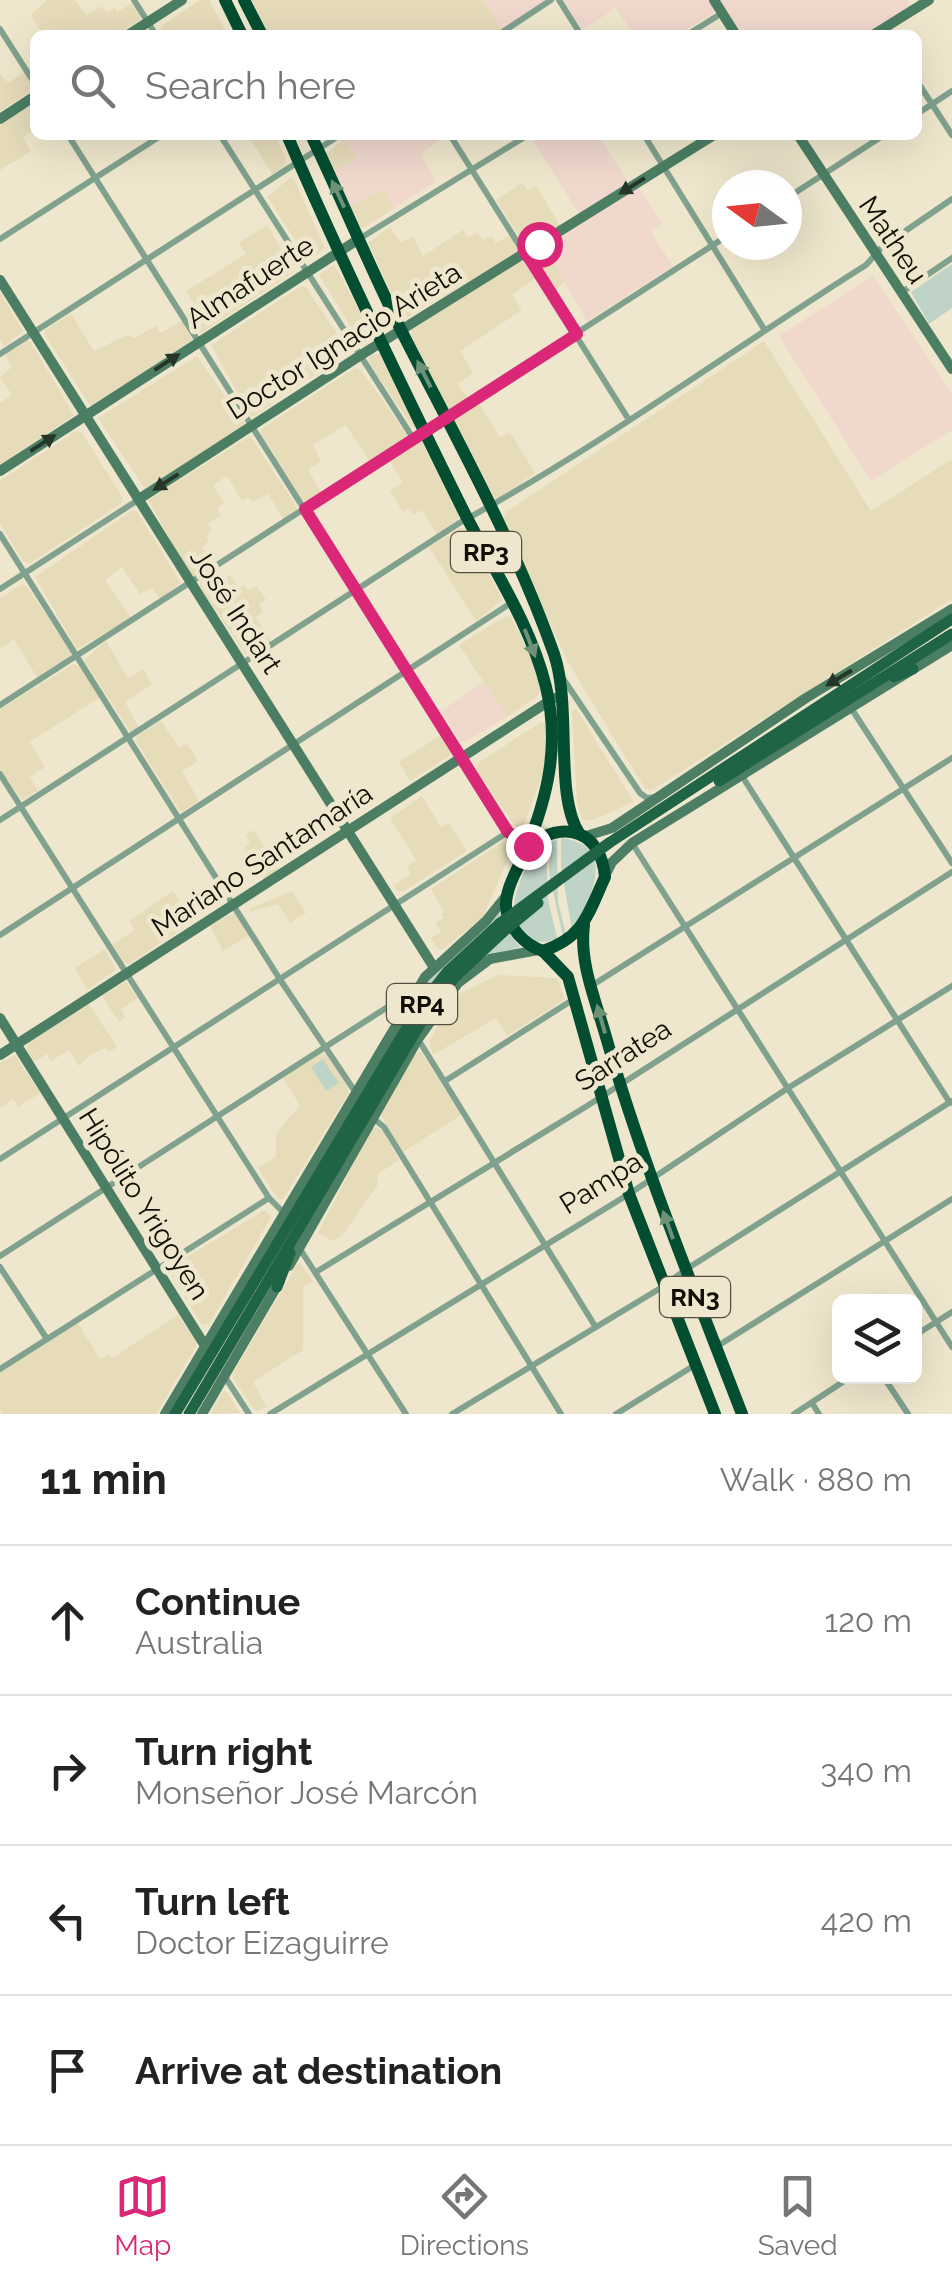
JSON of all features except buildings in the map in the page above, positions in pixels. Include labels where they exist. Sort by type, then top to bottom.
[{"type":"highway","points":[[225,0],[240,30]]},
{"type":"highway","points":[[244,0],[259,30]]},
{"type":"highway","name":"RP3","points":[[289,140],[382,342],[513,602],[542,675],[553,757],[528,846]]},
{"type":"highway","name":"RP3","points":[[313,140],[531,594],[560,674],[567,797],[570,820],[581,835]]},
{"type":"highway","points":[[507,895],[528,846],[560,830],[581,835],[600,853],[605,877]]},
{"type":"highway","name":"RN3","points":[[540,951],[571,940],[605,877]]},
{"type":"highway","name":"RN3","points":[[507,895],[513,927],[526,943],[564,971],[575,998],[630,1194],[715,1414]]},
{"type":"highway","name":"RN3","points":[[584,922],[582,949],[620,1084],[684,1270],[742,1414]]},
{"type":"main road","name":"RP4","points":[[189,1414],[214,1359],[318,1176],[418,1009],[448,971],[610,846],[952,615]]},
{"type":"main road","name":"RP4","points":[[610,846],[952,634]]},
{"type":"main road","points":[[862,689],[914,668]]},
{"type":"main road","name":"RP4","points":[[175,1414],[300,1226],[422,1019],[501,928]]},
{"type":"main road","points":[[292,1200],[318,1176],[325,1145]]},
{"type":"main road","points":[[277,1287],[300,1226]]},
{"type":"street","points":[[134,0],[153,30]]},
{"type":"street","points":[[136,30],[182,0]]},
{"type":"street","points":[[506,30],[555,0],[577,30]]},
{"type":"street","points":[[714,0],[733,30]]},
{"type":"street","points":[[884,30],[912,4],[929,0]]},
{"type":"street","points":[[695,30],[722,13]]},
{"type":"street","points":[[0,29],[30,76]]},
{"type":"street","points":[[922,89],[952,134]]},
{"type":"street","points":[[922,111],[952,91]]},
{"type":"street","points":[[0,118],[30,99]]},
{"type":"street","points":[[71,140],[508,832],[528,846]]},
{"type":"street","points":[[0,239],[154,140]]},
{"type":"street","points":[[223,140],[413,438]]},
{"type":"street","points":[[0,354],[332,140]]},
{"type":"street","points":[[453,140],[630,420]]},
{"type":"street","name":"Almafuerte","points":[[0,471],[520,140]]},
{"type":"street","points":[[0,705],[712,246],[647,140]]},
{"type":"street","name":"Doctor Ignacio Arieta","points":[[0,589],[361,355],[706,140]]},
{"type":"street","name":"Matheu","points":[[801,140],[901,293],[948,356],[952,369]]},
{"type":"street","points":[[802,188],[876,140]]},
{"type":"street","points":[[0,820],[468,518],[491,508],[630,420],[866,264],[952,199]]},
{"type":"street","points":[[901,293],[952,258]]},
{"type":"street","points":[[721,260],[764,329]]},
{"type":"street","name":"José Indart","points":[[0,280],[432,966]]},
{"type":"street","points":[[0,534],[279,978],[356,1093]]},
{"type":"street","points":[[0,934],[513,602]]},
{"type":"street","points":[[581,835],[612,828],[806,698],[952,615]]},
{"type":"street","points":[[605,877],[612,862],[632,844],[952,644]]},
{"type":"street","points":[[560,674],[640,792],[646,798],[657,797]]},
{"type":"street","name":"Mariano Santamaría","points":[[0,1055],[562,692]]},
{"type":"street","points":[[851,708],[952,862]]},
{"type":"street","points":[[591,986],[952,758]]},
{"type":"street","points":[[0,774],[269,1198],[284,1213]]},
{"type":"street","points":[[452,1414],[664,1286],[951,1103],[742,774]]},
{"type":"street","points":[[0,1158],[508,832]]},
{"type":"street","points":[[632,844],[952,1346]]},
{"type":"street","name":"Sarratea","points":[[316,1272],[600,1097],[952,872]]},
{"type":"street","points":[[202,1414],[214,1359],[284,1213],[432,966],[486,921],[507,895]]},
{"type":"street","points":[[164,1414],[277,1287],[418,1039],[468,974],[490,959],[540,951]]},
{"type":"street","points":[[0,1256],[419,986]]},
{"type":"street","name":"Pampa","points":[[270,1414],[630,1194],[788,1088],[952,986]]},
{"type":"street","points":[[445,1081],[575,998]]},
{"type":"street","name":"Hipólito Yrigoyen","points":[[0,1018],[248,1414]]},
{"type":"street","points":[[418,1039],[596,1326]]},
{"type":"street","points":[[372,1118],[384,1128],[561,1414]]},
{"type":"street","points":[[0,1369],[269,1198]]},
{"type":"street","points":[[716,1347],[952,1199]]},
{"type":"street","points":[[299,1248],[406,1414]]},
{"type":"street","points":[[0,1266],[47,1339]]},
{"type":"street","points":[[922,1331],[952,1312]]},
{"type":"street","points":[[616,1414],[696,1364]]},
{"type":"street","points":[[794,1414],[840,1384]]},
{"type":"street","points":[[888,1384],[908,1414]]},
{"type":"street","points":[[812,1402],[819,1414]]},
{"type":"shaded area","points":[[47,0],[75,0],[86,15],[102,6],[106,13],[115,8],[117,12],[132,3],[141,15],[123,30],[40,30],[31,15]]},
{"type":"shaded area","points":[[200,0],[209,0],[225,30],[162,30],[161,26]]},
{"type":"shaded area","points":[[251,0],[483,0],[502,30],[266,30]]},
{"type":"shaded area","points":[[483,0],[546,0],[502,30]]},
{"type":"shaded area","points":[[563,0],[711,0],[714,9],[686,30],[631,30],[616,8],[582,30]]},
{"type":"shaded area","points":[[718,0],[908,0],[910,6],[877,30],[737,30]]},
{"type":"shaded area","points":[[25,72],[30,92],[0,111],[0,73],[8,83]]},
{"type":"shaded area","points":[[30,106],[30,132],[23,137],[31,151],[0,170],[0,125]]},
{"type":"shaded area","points":[[251,140],[277,140],[286,158],[285,166],[272,174]]},
{"type":"shaded area","points":[[345,140],[357,160],[333,171],[326,154]]},
{"type":"shaded area","points":[[345,140],[440,140],[421,154],[436,182],[394,208],[383,189],[350,205],[333,171],[357,160]]},
{"type":"shaded area","points":[[533,140],[601,140],[629,184],[580,215]]},
{"type":"shaded area","points":[[290,178],[294,179],[325,248],[309,261],[267,197]]},
{"type":"shaded area","points":[[522,183],[527,190],[536,185],[561,227],[526,247],[496,200]]},
{"type":"shaded area","points":[[638,186],[662,224],[651,232],[673,266],[587,321],[544,246]]},
{"type":"shaded area","points":[[383,189],[394,208],[360,227],[350,205]]},
{"type":"shaded area","points":[[267,225],[294,272],[197,332],[187,314],[196,307],[186,291],[246,254],[239,243]]},
{"type":"shaded area","points":[[390,227],[401,242],[413,237],[423,256],[463,230],[468,237],[478,232],[483,240],[491,236],[496,243],[510,235],[519,252],[408,317],[402,315],[368,243]]},
{"type":"shaded area","points":[[544,246],[566,282],[552,291],[532,256]]},
{"type":"shaded area","points":[[520,261],[527,262],[537,277],[512,295],[522,310],[460,351],[473,373],[458,384],[468,399],[447,409],[412,330]]},
{"type":"shaded area","points":[[334,265],[376,339],[363,347],[319,275]]},
{"type":"shaded area","points":[[873,276],[952,394],[952,430],[871,481],[779,336]]},
{"type":"shaded area","points":[[301,286],[306,287],[349,352],[250,415],[211,345]]},
{"type":"shaded area","points":[[0,292],[23,331],[4,347],[0,340]]},
{"type":"shaded area","points":[[71,314],[94,351],[127,335],[135,338],[156,326],[161,333],[183,320],[192,340],[91,407],[45,335],[45,330]]},
{"type":"shaded area","points":[[27,340],[74,415],[0,465],[0,403],[12,395],[0,377],[12,367],[4,353]]},
{"type":"shaded area","points":[[764,341],[871,511],[952,459],[952,599],[652,790],[645,789],[568,662],[502,520],[506,512]]},
{"type":"shaded area","points":[[382,353],[414,429],[369,363],[370,356]]},
{"type":"shaded area","points":[[197,356],[245,425],[143,486],[98,418]]},
{"type":"shaded area","points":[[355,368],[361,370],[407,435],[406,439],[371,464],[346,425],[313,445],[321,461],[308,470],[323,495],[309,504],[302,500],[261,429]]},
{"type":"shaded area","points":[[478,402],[500,437],[510,432],[535,473],[499,498],[494,498],[453,419]]},
{"type":"shaded area","points":[[76,431],[82,433],[123,498],[121,504],[30,563],[23,561],[0,524],[0,481]]},
{"type":"shaded area","points":[[250,436],[298,509],[284,520],[268,494],[253,502],[249,497],[242,501],[227,476],[213,485],[224,504],[217,508],[221,515],[208,524],[212,531],[206,536],[209,542],[202,547],[214,565],[197,577],[190,574],[148,500]]},
{"type":"shaded area","points":[[419,437],[460,517],[437,535],[422,510],[414,515],[410,508],[403,512],[390,491],[403,482],[388,459]]},
{"type":"shaded area","points":[[133,510],[181,583],[160,599],[152,588],[140,594],[122,567],[105,580],[131,618],[77,649],[35,577]]},
{"type":"shaded area","points":[[460,528],[468,529],[502,600],[476,621],[429,547]]},
{"type":"shaded area","points":[[216,568],[223,579],[230,575],[239,588],[244,585],[248,591],[257,586],[266,600],[259,604],[263,612],[256,617],[271,642],[245,654],[200,587],[201,577]]},
{"type":"shaded area","points":[[21,585],[27,587],[72,653],[38,679],[14,639],[0,648],[0,598]]},
{"type":"shaded area","points":[[506,616],[511,617],[532,659],[540,689],[539,695],[507,717],[459,645]]},
{"type":"shaded area","points":[[106,641],[128,678],[143,669],[152,684],[125,702],[140,729],[131,733],[84,660]]},
{"type":"shaded area","points":[[74,664],[100,697],[30,742],[45,767],[30,777],[38,791],[22,800],[0,769],[0,709]]},
{"type":"shaded area","points":[[484,682],[507,717],[465,742],[460,741],[441,711]]},
{"type":"shaded area","points":[[576,709],[634,802],[590,821],[582,819],[577,802],[572,710]]},
{"type":"shaded area","points":[[161,721],[179,748],[187,744],[198,761],[182,771],[199,801],[183,811],[136,741],[137,736]]},
{"type":"shaded area","points":[[541,722],[545,724],[548,747],[543,773],[523,827],[516,827],[476,769],[478,763]]},
{"type":"shaded area","points":[[441,735],[452,752],[410,781],[399,762]]},
{"type":"shaded area","points":[[422,796],[441,827],[449,823],[467,851],[404,891],[398,891],[394,885],[411,874],[407,866],[416,860],[390,818]]},
{"type":"shaded area","points":[[254,830],[278,870],[264,879],[244,848],[250,843],[246,835]]},
{"type":"shaded area","points":[[504,841],[512,849],[483,917],[442,950],[438,949],[431,938],[441,932],[436,923],[444,912],[431,889]]},
{"type":"shaded area","points":[[173,891],[193,922],[129,964],[123,963],[112,945],[135,930],[129,921]]},
{"type":"shaded area","points":[[292,891],[306,913],[290,923],[278,904],[249,912],[250,908]]},
{"type":"shaded area","points":[[235,912],[251,934],[223,951],[210,926]]},
{"type":"shaded area","points":[[105,949],[116,970],[87,990],[75,968]]},
{"type":"shaded area","points":[[498,975],[557,978],[565,999],[507,1036],[496,1018],[433,1055],[429,1041],[456,995]]},
{"type":"shaded area","points":[[126,982],[138,998],[121,1009],[125,1017],[119,1022],[102,996]]},
{"type":"shaded area","points":[[89,1004],[117,1047],[91,1054],[79,1066],[69,1050],[51,1061],[47,1054],[34,1062],[26,1051],[28,1043]]},
{"type":"shaded area","points":[[321,1052],[327,1055],[348,1094],[279,1200],[258,1168],[276,1156],[276,1134],[300,1105],[282,1077]]},
{"type":"shaded area","points":[[421,1052],[461,1115],[403,1152],[380,1114],[415,1053]]},
{"type":"shaded area","points":[[15,1055],[40,1093],[18,1107],[13,1099],[0,1108],[0,1063]]},
{"type":"shaded area","points":[[376,1127],[383,1131],[399,1160],[378,1174],[377,1186],[341,1237],[332,1241],[318,1233]]},
{"type":"shaded area","points":[[265,1210],[271,1217],[209,1324],[202,1325],[170,1267]]},
{"type":"shaded area","points":[[299,1262],[314,1282],[303,1288],[303,1350],[253,1382],[267,1407],[255,1411],[233,1373]]},
{"type":"shaded area","points":[[178,1315],[196,1346],[156,1414],[2,1414],[0,1372],[77,1322],[100,1359],[109,1354],[112,1358]]},
{"type":"shaded area","points":[[223,1391],[227,1392],[240,1413],[210,1414]]},
{"type":"green space","points":[[952,264],[952,308],[929,324],[911,292]]},
{"type":"green space","points":[[561,838],[579,842],[595,862],[587,904],[572,930],[561,867]]},
{"type":"green space","points":[[557,839],[558,902],[566,934],[563,937],[549,873],[551,842]]},
{"type":"green space","points":[[546,844],[548,900],[558,941],[535,942],[517,925],[514,905],[526,869]]},
{"type":"green space","points":[[500,909],[509,933],[520,947],[489,956],[462,975],[493,922],[446,966],[406,1019],[423,985]]},
{"type":"green space","points":[[323,1059],[339,1083],[326,1091],[311,1067]]},
{"type":"route","points":[[528,846],[508,832],[305,509],[577,334],[526,253],[539,244]]}]
